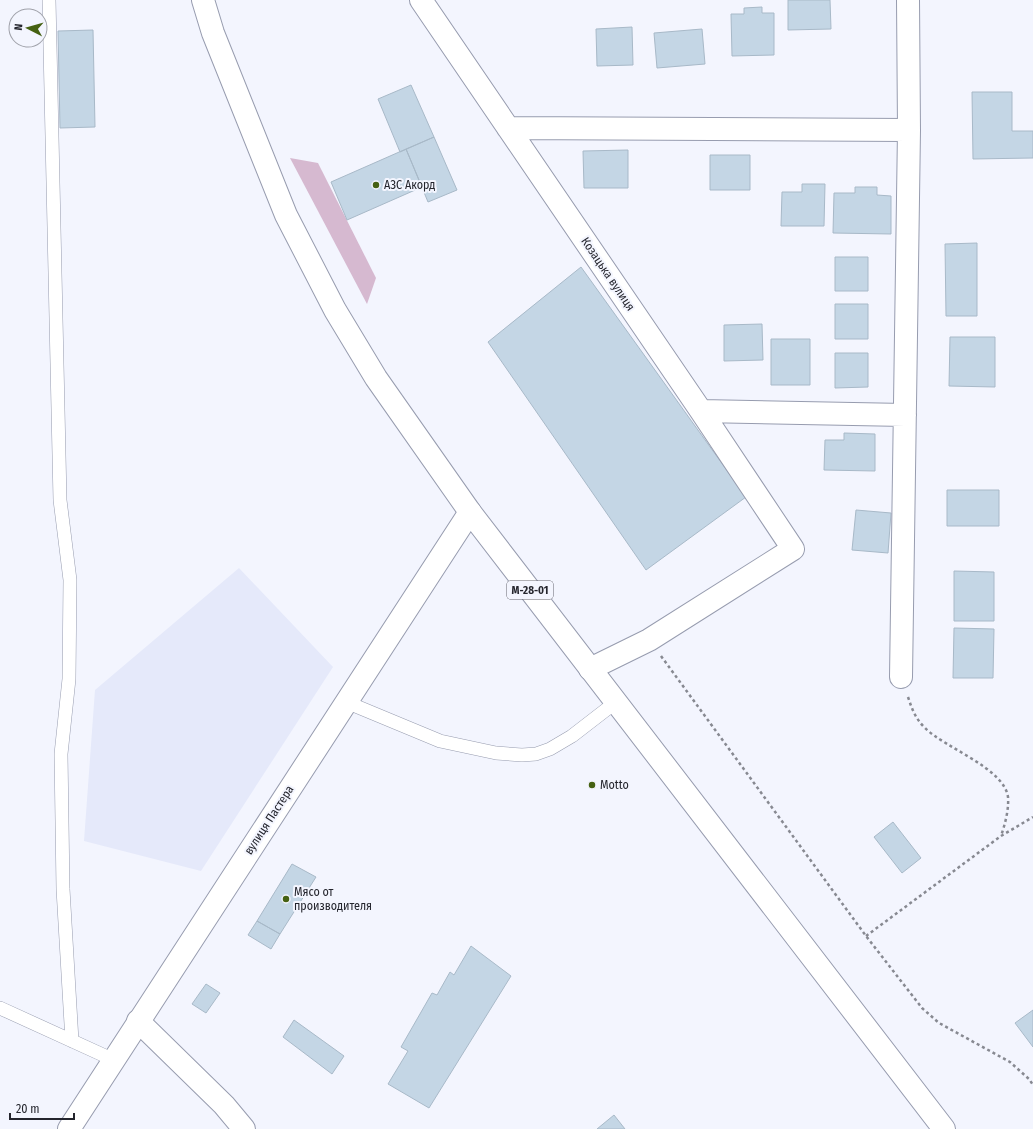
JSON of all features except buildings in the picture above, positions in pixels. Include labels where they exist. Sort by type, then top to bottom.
[{"type":"main road","name":"М-28-01","points":[[203,0],[213,33],[286,215],[334,310],[376,378],[470,512],[944,1129]]},
{"type":"main road","name":"Козацька вулиця","points":[[421,0],[701,411],[793,549],[649,640]]},
{"type":"main road","points":[[901,677],[909,130],[908,0]]},
{"type":"main road","points":[[508,128],[909,130]]},
{"type":"main road","points":[[701,411],[905,415]]},
{"type":"main road","name":"вулиця Пастера","points":[[69,1129],[470,512]]},
{"type":"main road","points":[[590,669],[649,640]]},
{"type":"main road","points":[[138,1021],[224,1105],[244,1129]]},
{"type":"lane","points":[[49,0],[60,500],[70,580],[69,679],[61,754],[63,890],[72,1041]]},
{"type":"lane","points":[[346,702],[440,741],[496,753],[522,755],[536,754],[550,749],[572,736],[616,702]]},
{"type":"lane","points":[[0,1008],[114,1060]]},
{"type":"path","points":[[649,640],[866,936],[922,1008],[938,1023],[1010,1062],[1029,1079],[1033,1085]]},
{"type":"path","points":[[901,677],[915,717],[926,729],[990,771],[1002,782],[1008,797],[1007,816],[1001,836]]},
{"type":"path","points":[[866,936],[1001,836],[1033,817]]},
{"type":"shaded area","points":[[290,158],[318,163],[376,278],[367,304]]},
{"type":"shaded area","points":[[239,568],[333,667],[201,871],[84,841],[95,690]]},
{"type":"place","name":"АЗС Акорд","points":[[376,185]]},
{"type":"place","name":"Motto","points":[[592,785]]},
{"type":"place","name":"Мясо от производителя","points":[[286,899]]}]
